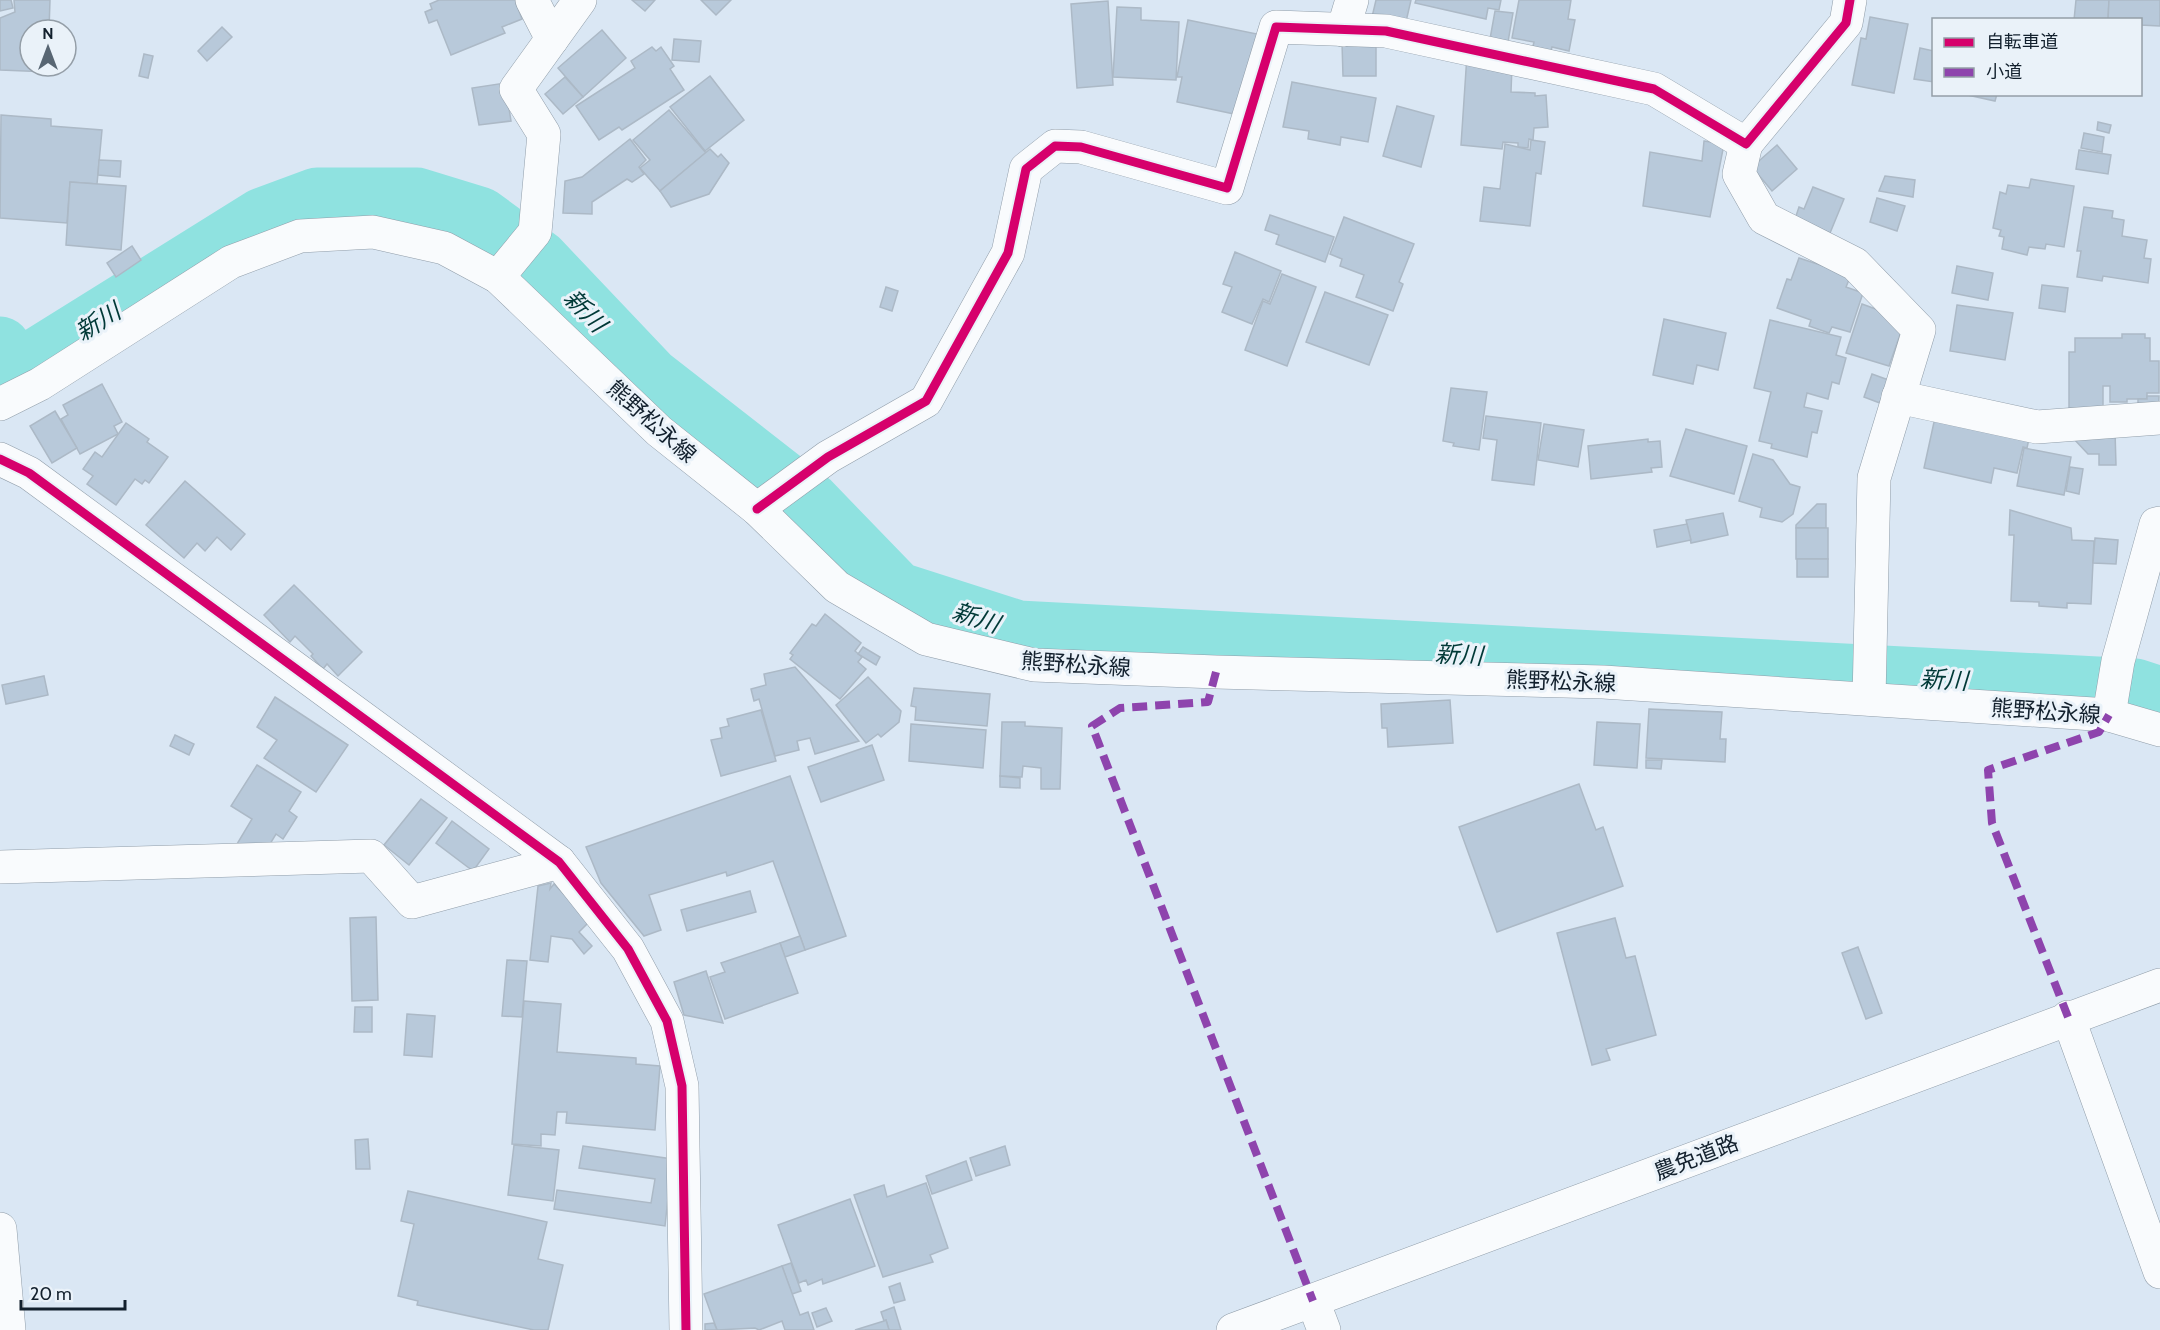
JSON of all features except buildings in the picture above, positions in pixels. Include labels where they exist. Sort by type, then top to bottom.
[{"type":"street","points":[[532,0],[552,39]]},
{"type":"street","points":[[498,277],[535,232],[544,134],[516,89],[580,0]]},
{"type":"street","points":[[1850,0],[1846,23],[1746,144],[1739,174],[1764,218],[1855,264],[1919,330],[1874,478],[1869,699]]},
{"type":"street","points":[[757,509],[828,457],[926,401],[1008,253],[1026,170],[1055,146],[1081,147],[1227,188],[1276,27],[1347,15],[1386,31],[1654,89],[1746,144]]},
{"type":"street","name":"熊野松永線","points":[[0,404],[40,384],[231,262],[300,236],[373,232],[444,248],[498,277],[659,431],[757,509],[837,587],[927,639],[1034,665],[1603,682],[1869,699],[2111,706],[2160,730]]},
{"type":"street","points":[[1898,397],[2037,427],[2160,418]]},
{"type":"street","points":[[0,459],[29,473],[559,862],[628,949],[668,1021],[682,1086],[686,1330]]},
{"type":"street","points":[[2111,706],[2118,661],[2159,521]]},
{"type":"street","points":[[0,867],[371,856],[412,902],[559,862]]},
{"type":"street","name":"農免道路","points":[[1233,1330],[1319,1315],[2068,1017],[2160,985]]},
{"type":"street","points":[[2068,1017],[2160,1272]]},
{"type":"street","points":[[0,1229],[9,1330]]},
{"type":"waterway","name":"新川","points":[[0,348],[16,373],[263,219],[317,199],[417,199],[479,218],[538,261],[649,378],[808,502],[896,593],[1018,632],[2135,690],[2160,698]]},
{"type":"marked path","points":[[1216,672],[1208,702],[1120,708],[1092,726],[1313,1301]]},
{"type":"marked path","points":[[2068,1017],[1992,823],[1988,770],[2099,732],[2109,715]]},
{"type":"cycle path","points":[[757,509],[828,457],[926,401],[1008,253],[1026,169],[1055,146],[1081,147],[1227,188],[1276,27],[1386,31],[1654,89],[1746,144],[1846,23],[1850,0]]},
{"type":"cycle path","points":[[0,459],[29,473],[559,862],[628,949],[667,1021],[682,1086],[686,1330]]}]
